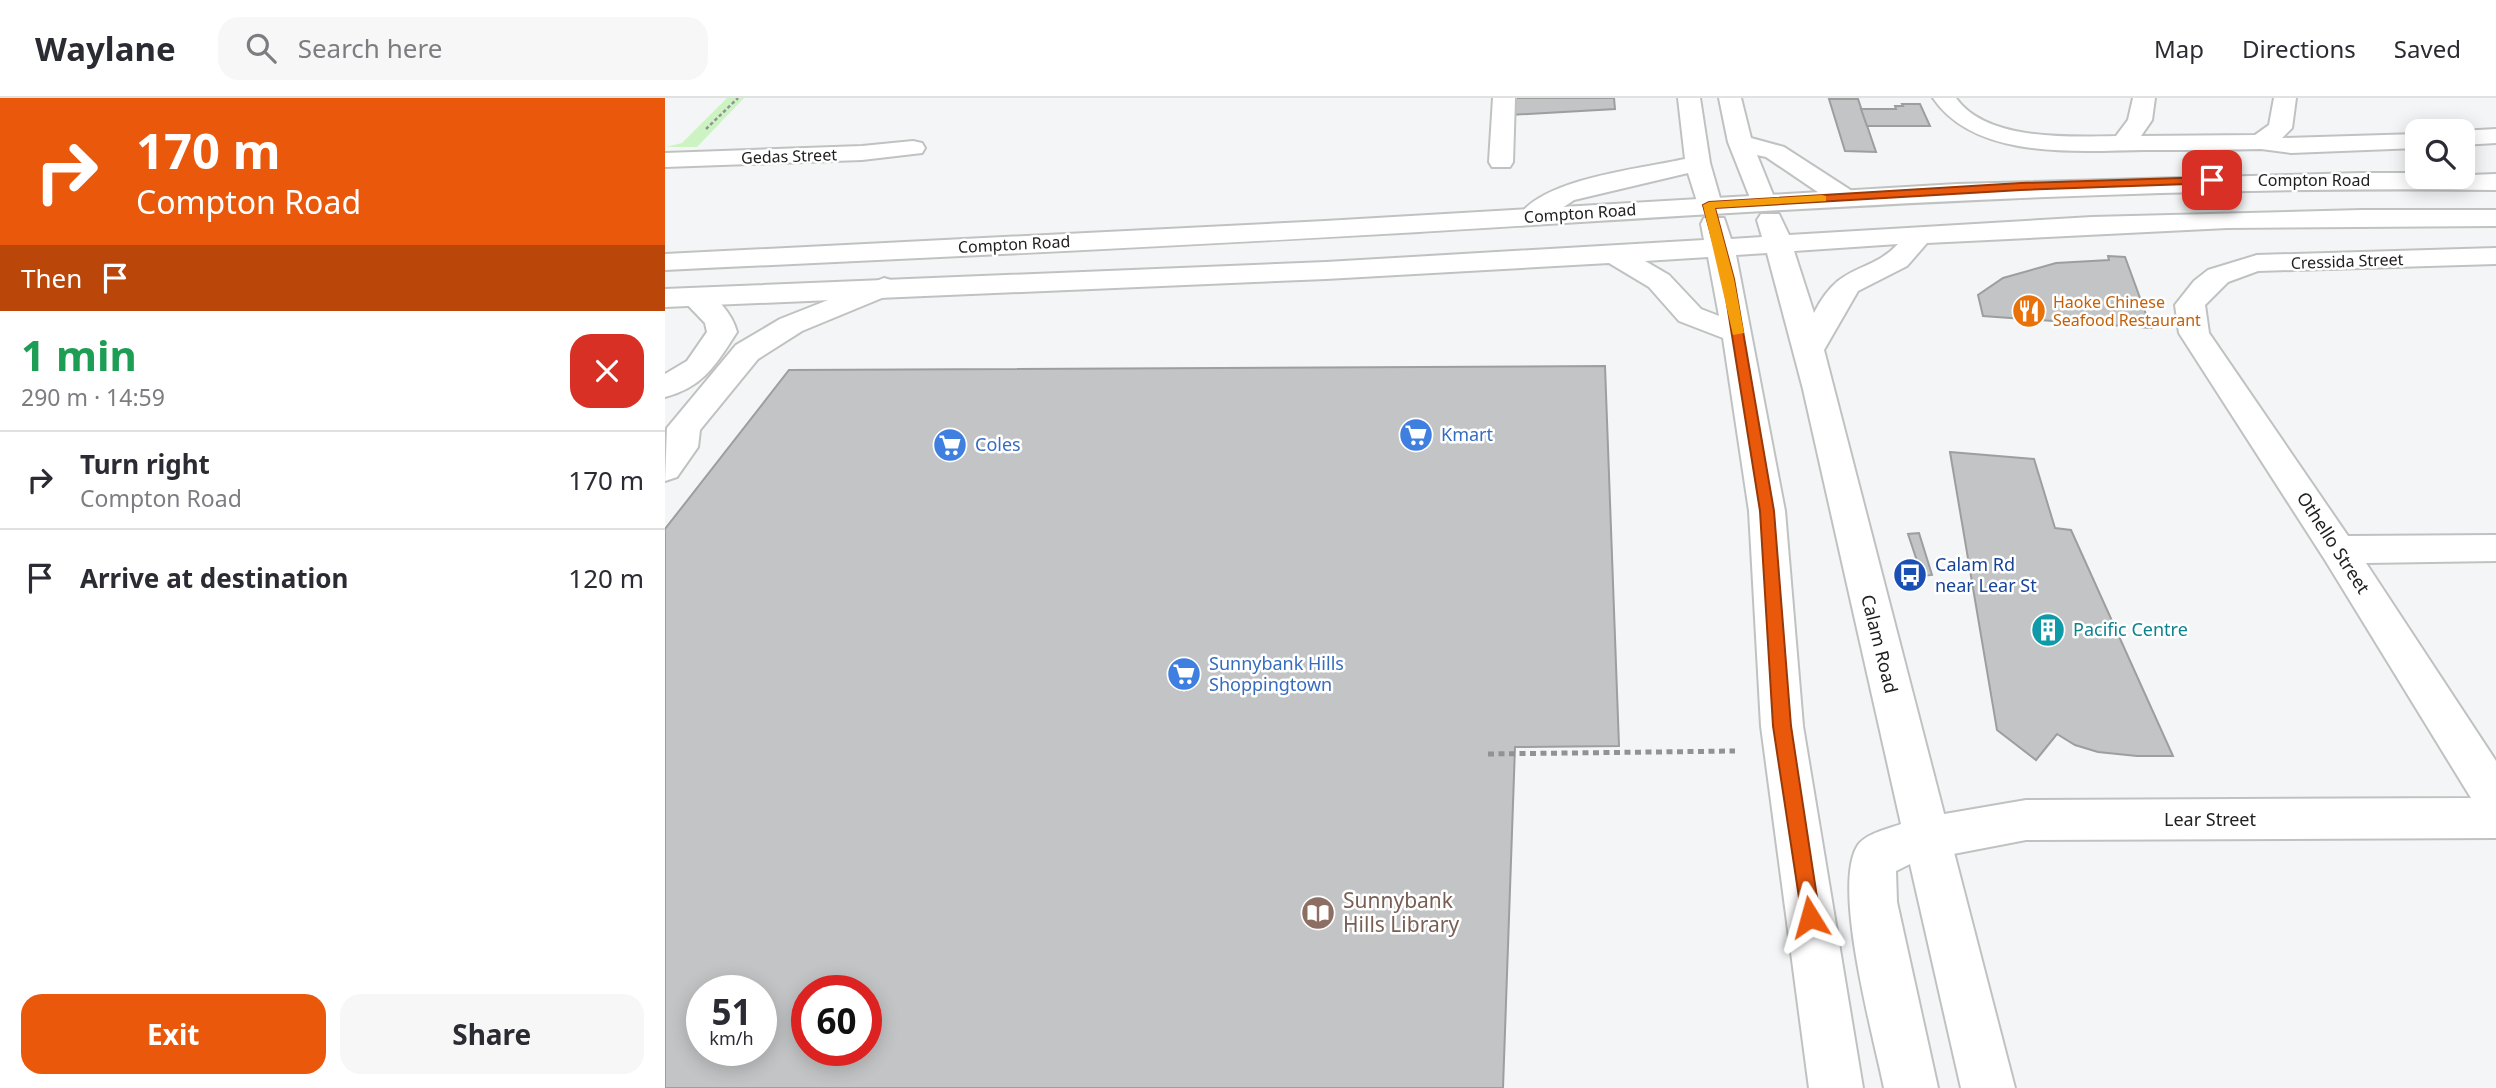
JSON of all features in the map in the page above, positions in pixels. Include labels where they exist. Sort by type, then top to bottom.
[{"type":"main road","points":[[1689,98],[1698,163],[1720,247],[1738,333],[1767,511],[1777,671],[1789,776],[1836,1088]]},
{"type":"main road","name":"Calam Road","points":[[1730,98],[1740,142],[1779,243],[1809,350],[1989,1088]]},
{"type":"main road","points":[[1944,98],[1952,110],[1967,119],[2029,140],[2070,144],[2262,142],[2291,146],[2405,141]]},
{"type":"main road","points":[[2123,144],[2140,120],[2144,98]]},
{"type":"main road","points":[[2262,142],[2280,128],[2285,98]]},
{"type":"main road","points":[[1503,110],[1519,130],[1520,149],[1528,160]]},
{"type":"main road","points":[[1501,162],[1503,110]]},
{"type":"main road","points":[[2475,137],[2496,136]]},
{"type":"main road","points":[[1740,142],[1775,152],[1843,197]]},
{"type":"main road","name":"Gedas Street","points":[[665,160],[862,153],[913,148]]},
{"type":"main road","points":[[1531,216],[1565,194],[1698,163]]},
{"type":"main road","name":"Compton Road","points":[[665,262],[2164,181],[2496,183]]},
{"type":"main road","points":[[680,298],[884,287],[1419,266],[1919,235],[2319,218],[2496,218]]},
{"type":"main road","points":[[1809,350],[1823,332],[1834,302],[1843,290],[1873,270],[1899,259],[1919,235]]},
{"type":"main road","points":[[1614,254],[1659,281],[1690,315],[1738,333]]},
{"type":"main road","name":"Cressida Street","points":[[2203,284],[2225,272],[2257,263],[2496,257]]},
{"type":"main road","name":"Othello Street","points":[[2203,284],[2190,304],[2194,333],[2338,550],[2496,799]]},
{"type":"main road","points":[[665,469],[681,446],[684,428],[747,352],[779,331],[884,287]]},
{"type":"main road","points":[[665,387],[698,368],[722,332],[719,320],[680,298]]},
{"type":"main road","points":[[2338,550],[2496,548]]},
{"type":"main road","name":"Lear Street","points":[[1911,1088],[1875,912],[1871,879],[1875,861],[1881,855],[1927,838],[2026,820],[2496,818]]},
{"type":"path","points":[[1488,754],[1735,751]]},
{"type":"green space","points":[[727,98],[744,98],[697,147],[666,147],[682,143]]},
{"type":"building","points":[[1503,98],[1614,98],[1615,109],[1509,115]]},
{"type":"building","points":[[1829,99],[1858,99],[1876,152],[1845,151]]},
{"type":"building","points":[[1902,104],[1920,104],[1930,126],[1867,126],[1861,109],[1896,109],[1895,106],[1903,106]]},
{"type":"building","points":[[2108,256],[2125,257],[2151,328],[1983,316],[1978,295],[2003,278],[2056,263],[2109,260]]},
{"type":"building","name":"Sunnybank Hills Shoppingtown","points":[[1605,366],[1619,746],[1515,747],[1503,1088],[665,1088],[665,529],[789,370]]},
{"type":"building","name":"Pacific Centre","points":[[1950,452],[2034,459],[2055,528],[2071,530],[2173,756],[2098,752],[2075,745],[2057,734],[2036,760],[1997,730]]},
{"type":"building","points":[[1919,533],[1932,575],[1922,576],[1908,534]]},
{"type":"slow traffic","points":[[1738,333],[1728,279],[1709,205],[1822,198]]},
{"type":"place","name":"Haoke Chinese Seafood Restaurant","points":[[2029,311]]},
{"type":"place","name":"Kmart","points":[[1416,435]]},
{"type":"place","name":"Coles","points":[[950,445]]},
{"type":"place","name":"Calam Rd near Lear St","points":[[1910,575]]},
{"type":"place","name":"Pacific Centre","points":[[2048,630]]},
{"type":"place","name":"Sunnybank Hills Shoppingtown","points":[[1184,674]]},
{"type":"place","name":"Sunnybank Hills Library","points":[[1318,913]]},
{"type":"route","points":[[1810,917],[1782,726],[1767,511],[1728,279],[1709,205],[2094,183],[2212,180]]}]
